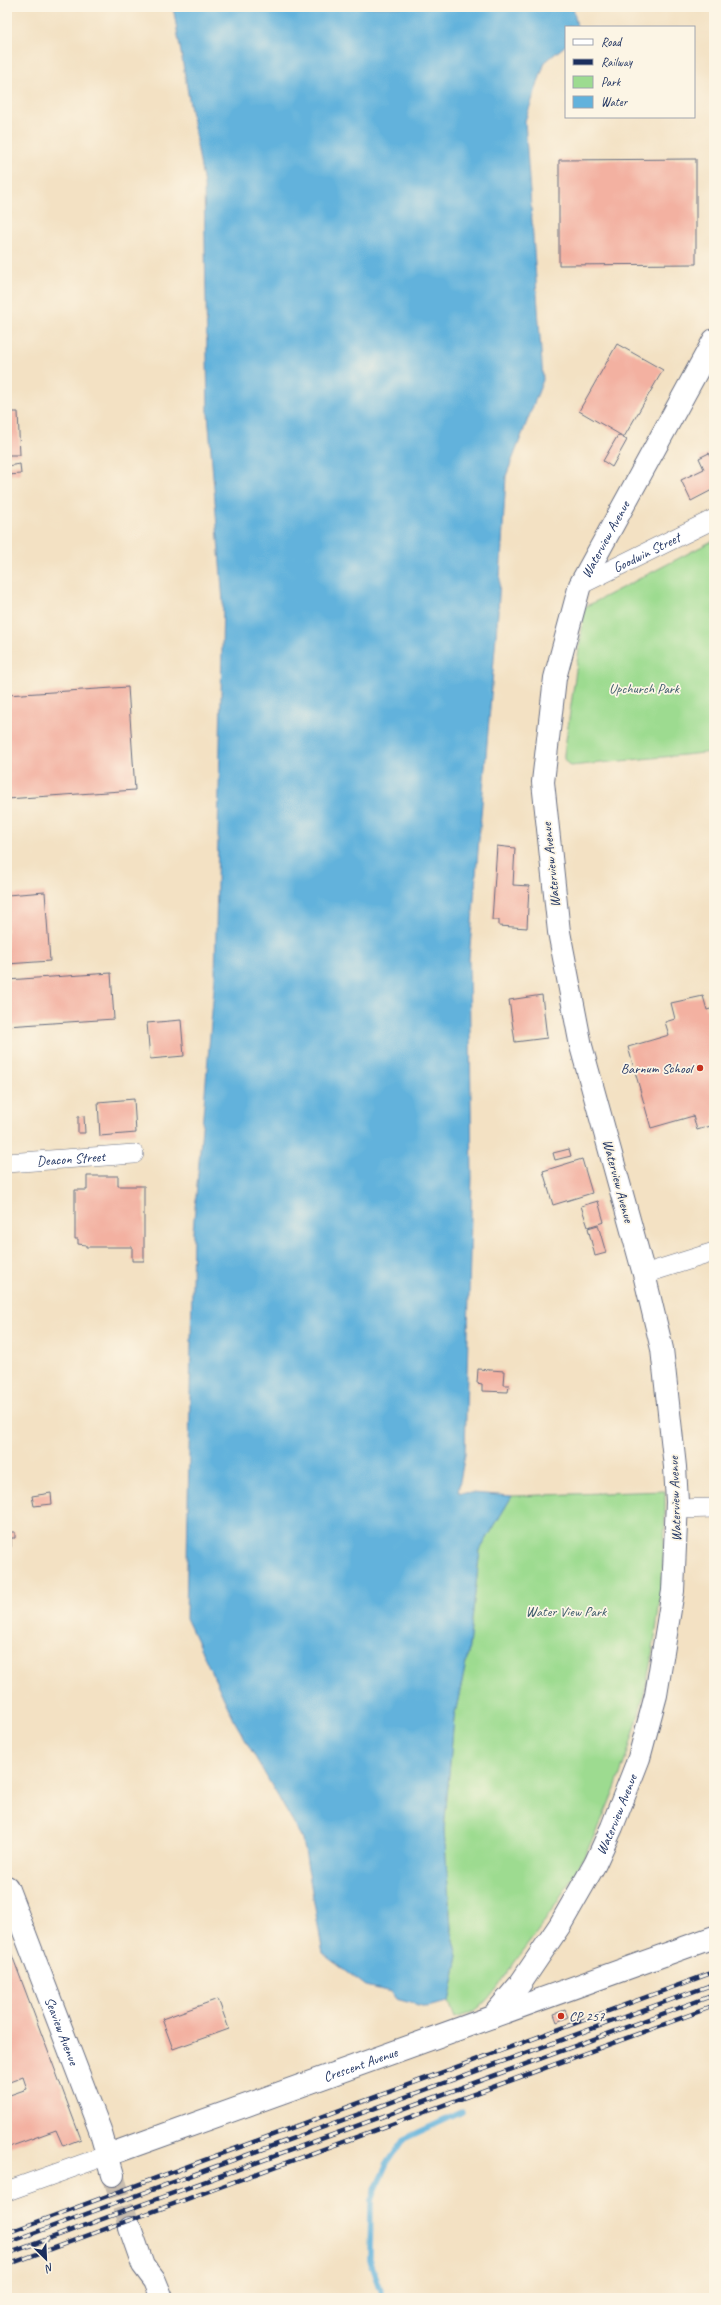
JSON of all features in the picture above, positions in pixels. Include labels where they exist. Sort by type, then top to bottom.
[{"type":"street","name":"Waterview Avenue","points":[[492,2017],[533,1966],[573,1903],[595,1864],[629,1788],[656,1695],[664,1657],[673,1591],[677,1509],[675,1467],[662,1349],[644,1274],[581,1046],[559,932],[543,782],[554,678],[580,585],[714,340]]},
{"type":"street","name":"Goodwin Street","points":[[580,585],[714,519]]},
{"type":"street","name":"Deacon Street","points":[[7,1163],[134,1154]]},
{"type":"street","points":[[644,1274],[714,1252]]},
{"type":"street","points":[[677,1509],[714,1508]]},
{"type":"street","name":"Seaview Avenue","points":[[7,1887],[110,2165]]},
{"type":"street","name":"Crescent Avenue","points":[[7,2191],[110,2165],[492,2017],[714,1937]]},
{"type":"street","points":[[130,2228],[143,2265],[155,2281],[162,2298]]},
{"type":"green space","name":"Upchurch Park","points":[[714,540],[714,752],[570,766],[564,759],[564,754],[585,607]]},
{"type":"green space","name":"Water View Park","points":[[665,1491],[664,1553],[658,1615],[648,1675],[633,1734],[613,1792],[588,1847],[558,1901],[489,1998],[475,2011],[455,2018],[449,2002],[458,1956],[451,1928],[444,1830],[454,1718],[468,1654],[480,1550],[512,1496]]},
{"type":"water","points":[[173,7],[573,7],[577,26],[565,26],[565,46],[545,62],[525,121],[543,380],[506,476],[498,612],[469,959],[472,1177],[465,1454],[458,1492],[512,1496],[480,1550],[468,1654],[454,1718],[444,1830],[451,1928],[458,1956],[449,2002],[426,2007],[396,1999],[391,1992],[366,1986],[323,1954],[303,1840],[235,1722],[186,1618],[193,1231],[215,977],[223,602],[208,413],[204,185]]},
{"type":"building","points":[[696,159],[696,264],[559,265],[559,160]]},
{"type":"building","points":[[617,344],[663,370],[624,437],[579,411]]},
{"type":"building","points":[[7,412],[18,412],[20,455],[7,455]]},
{"type":"building","points":[[618,435],[627,440],[612,467],[603,461]]},
{"type":"building","points":[[709,453],[714,462],[714,489],[691,501],[681,480],[704,469],[699,458]]},
{"type":"building","points":[[20,464],[21,474],[8,475],[7,466]]},
{"type":"building","points":[[128,687],[135,790],[7,799],[7,695]]},
{"type":"building","points":[[497,846],[515,848],[513,885],[529,886],[527,928],[499,926],[499,920],[492,920]]},
{"type":"building","points":[[45,892],[50,961],[7,964],[7,895]]},
{"type":"building","points":[[111,973],[114,1019],[7,1026],[7,980]]},
{"type":"building","points":[[542,995],[547,1038],[515,1042],[509,1000]]},
{"type":"building","points":[[703,996],[707,1010],[714,1008],[714,1125],[697,1130],[693,1116],[651,1128],[628,1047],[669,1035],[665,1022],[675,1019],[671,1003]]},
{"type":"building","points":[[181,1020],[184,1056],[150,1059],[147,1023]]},
{"type":"building","points":[[134,1099],[136,1133],[100,1136],[98,1102]]},
{"type":"building","points":[[84,1116],[85,1133],[78,1133],[78,1117]]},
{"type":"building","points":[[569,1149],[571,1156],[555,1160],[553,1153]]},
{"type":"building","points":[[582,1159],[592,1193],[553,1205],[543,1171]]},
{"type":"building","points":[[87,1176],[118,1176],[118,1186],[144,1186],[144,1261],[132,1261],[132,1247],[86,1247],[86,1245],[78,1244],[78,1239],[75,1239],[75,1190],[87,1190]]},
{"type":"building","points":[[598,1201],[604,1222],[588,1227],[581,1206]]},
{"type":"building","points":[[598,1225],[606,1253],[595,1256],[588,1228]]},
{"type":"building","points":[[478,1369],[504,1371],[503,1385],[509,1385],[508,1392],[482,1391],[482,1384],[477,1383]]},
{"type":"building","points":[[7,1477],[10,1501],[7,1501]]},
{"type":"building","points":[[51,1493],[52,1504],[34,1506],[32,1496]]},
{"type":"building","points":[[7,1525],[10,1525],[10,1532],[15,1532],[15,1538],[11,1538],[11,1547],[7,1547]]},
{"type":"building","points":[[7,1563],[11,1563],[11,1585],[7,1585]]},
{"type":"building","points":[[7,1942],[81,2139],[63,2146],[56,2130],[9,2147],[7,2141],[7,2096],[27,2089],[23,2077],[7,2083]]},
{"type":"building","points":[[218,1999],[229,2029],[173,2049],[162,2019]]},
{"type":"building","name":"CP 257","points":[[565,2010],[568,2017],[557,2022],[554,2014]]},
{"type":"waterway","points":[[384,2298],[370,2260],[371,2201],[374,2192],[387,2164],[404,2139],[462,2112]]},
{"type":"tunnel","points":[[113,2175],[130,2228]]},
{"type":"railway","points":[[7,2233],[714,1972]]},
{"type":"railway","points":[[7,2243],[714,1984]]},
{"type":"railway","points":[[7,2254],[714,1995]]},
{"type":"railway","points":[[7,2265],[714,2006]]},
{"type":"place","name":"Barnum School","points":[[700,1068]]},
{"type":"place","name":"CP 257","points":[[561,2016]]}]
